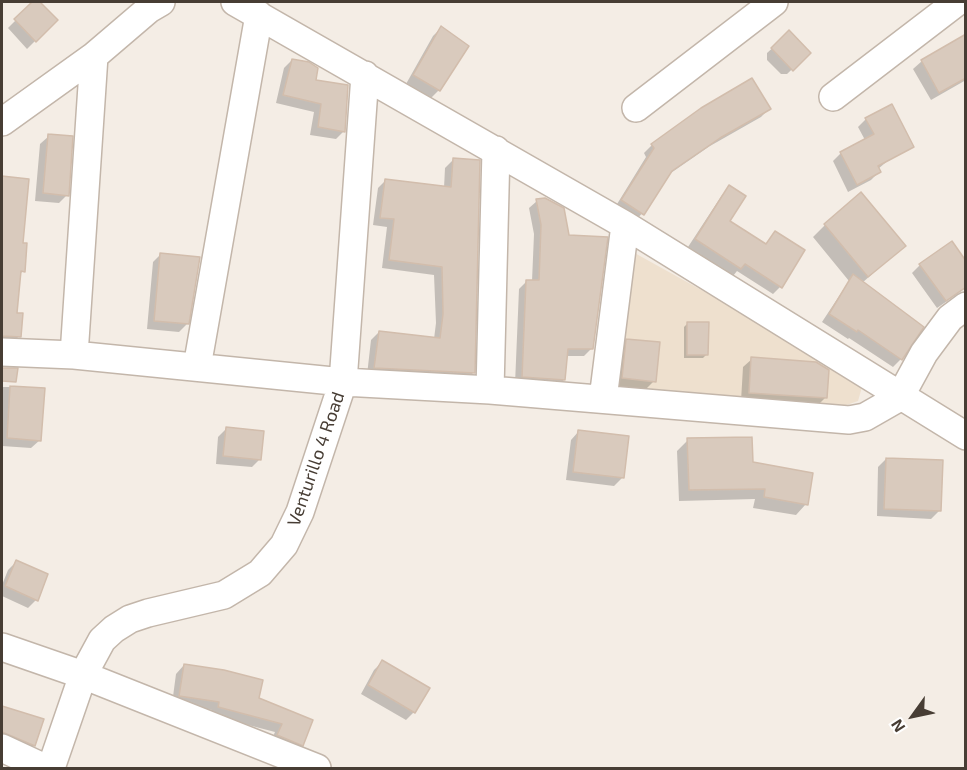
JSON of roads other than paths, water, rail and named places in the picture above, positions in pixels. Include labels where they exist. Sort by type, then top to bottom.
[{"type":"street","points":[[2,122],[94,56],[149,9],[161,2]]},
{"type":"street","points":[[235,2],[625,225],[966,436]]},
{"type":"street","points":[[636,108],[774,2]]},
{"type":"street","points":[[833,97],[957,2]]},
{"type":"street","points":[[196,368],[259,15]]},
{"type":"street","points":[[74,355],[94,56]]},
{"type":"street","name":"Venturillo 4 Road","points":[[51,768],[83,675],[102,640],[114,629],[130,620],[148,613],[224,595],[260,573],[284,545],[300,512],[343,382],[365,75]]},
{"type":"street","points":[[490,390],[496,150]]},
{"type":"street","points":[[603,399],[625,225]]},
{"type":"street","points":[[2,352],[74,355],[343,382],[490,390],[838,420],[865,417],[900,397],[924,353],[950,318],[966,306]]},
{"type":"street","points":[[2,647],[83,675],[317,768]]},
{"type":"street","points":[[2,748],[45,768]]}]
